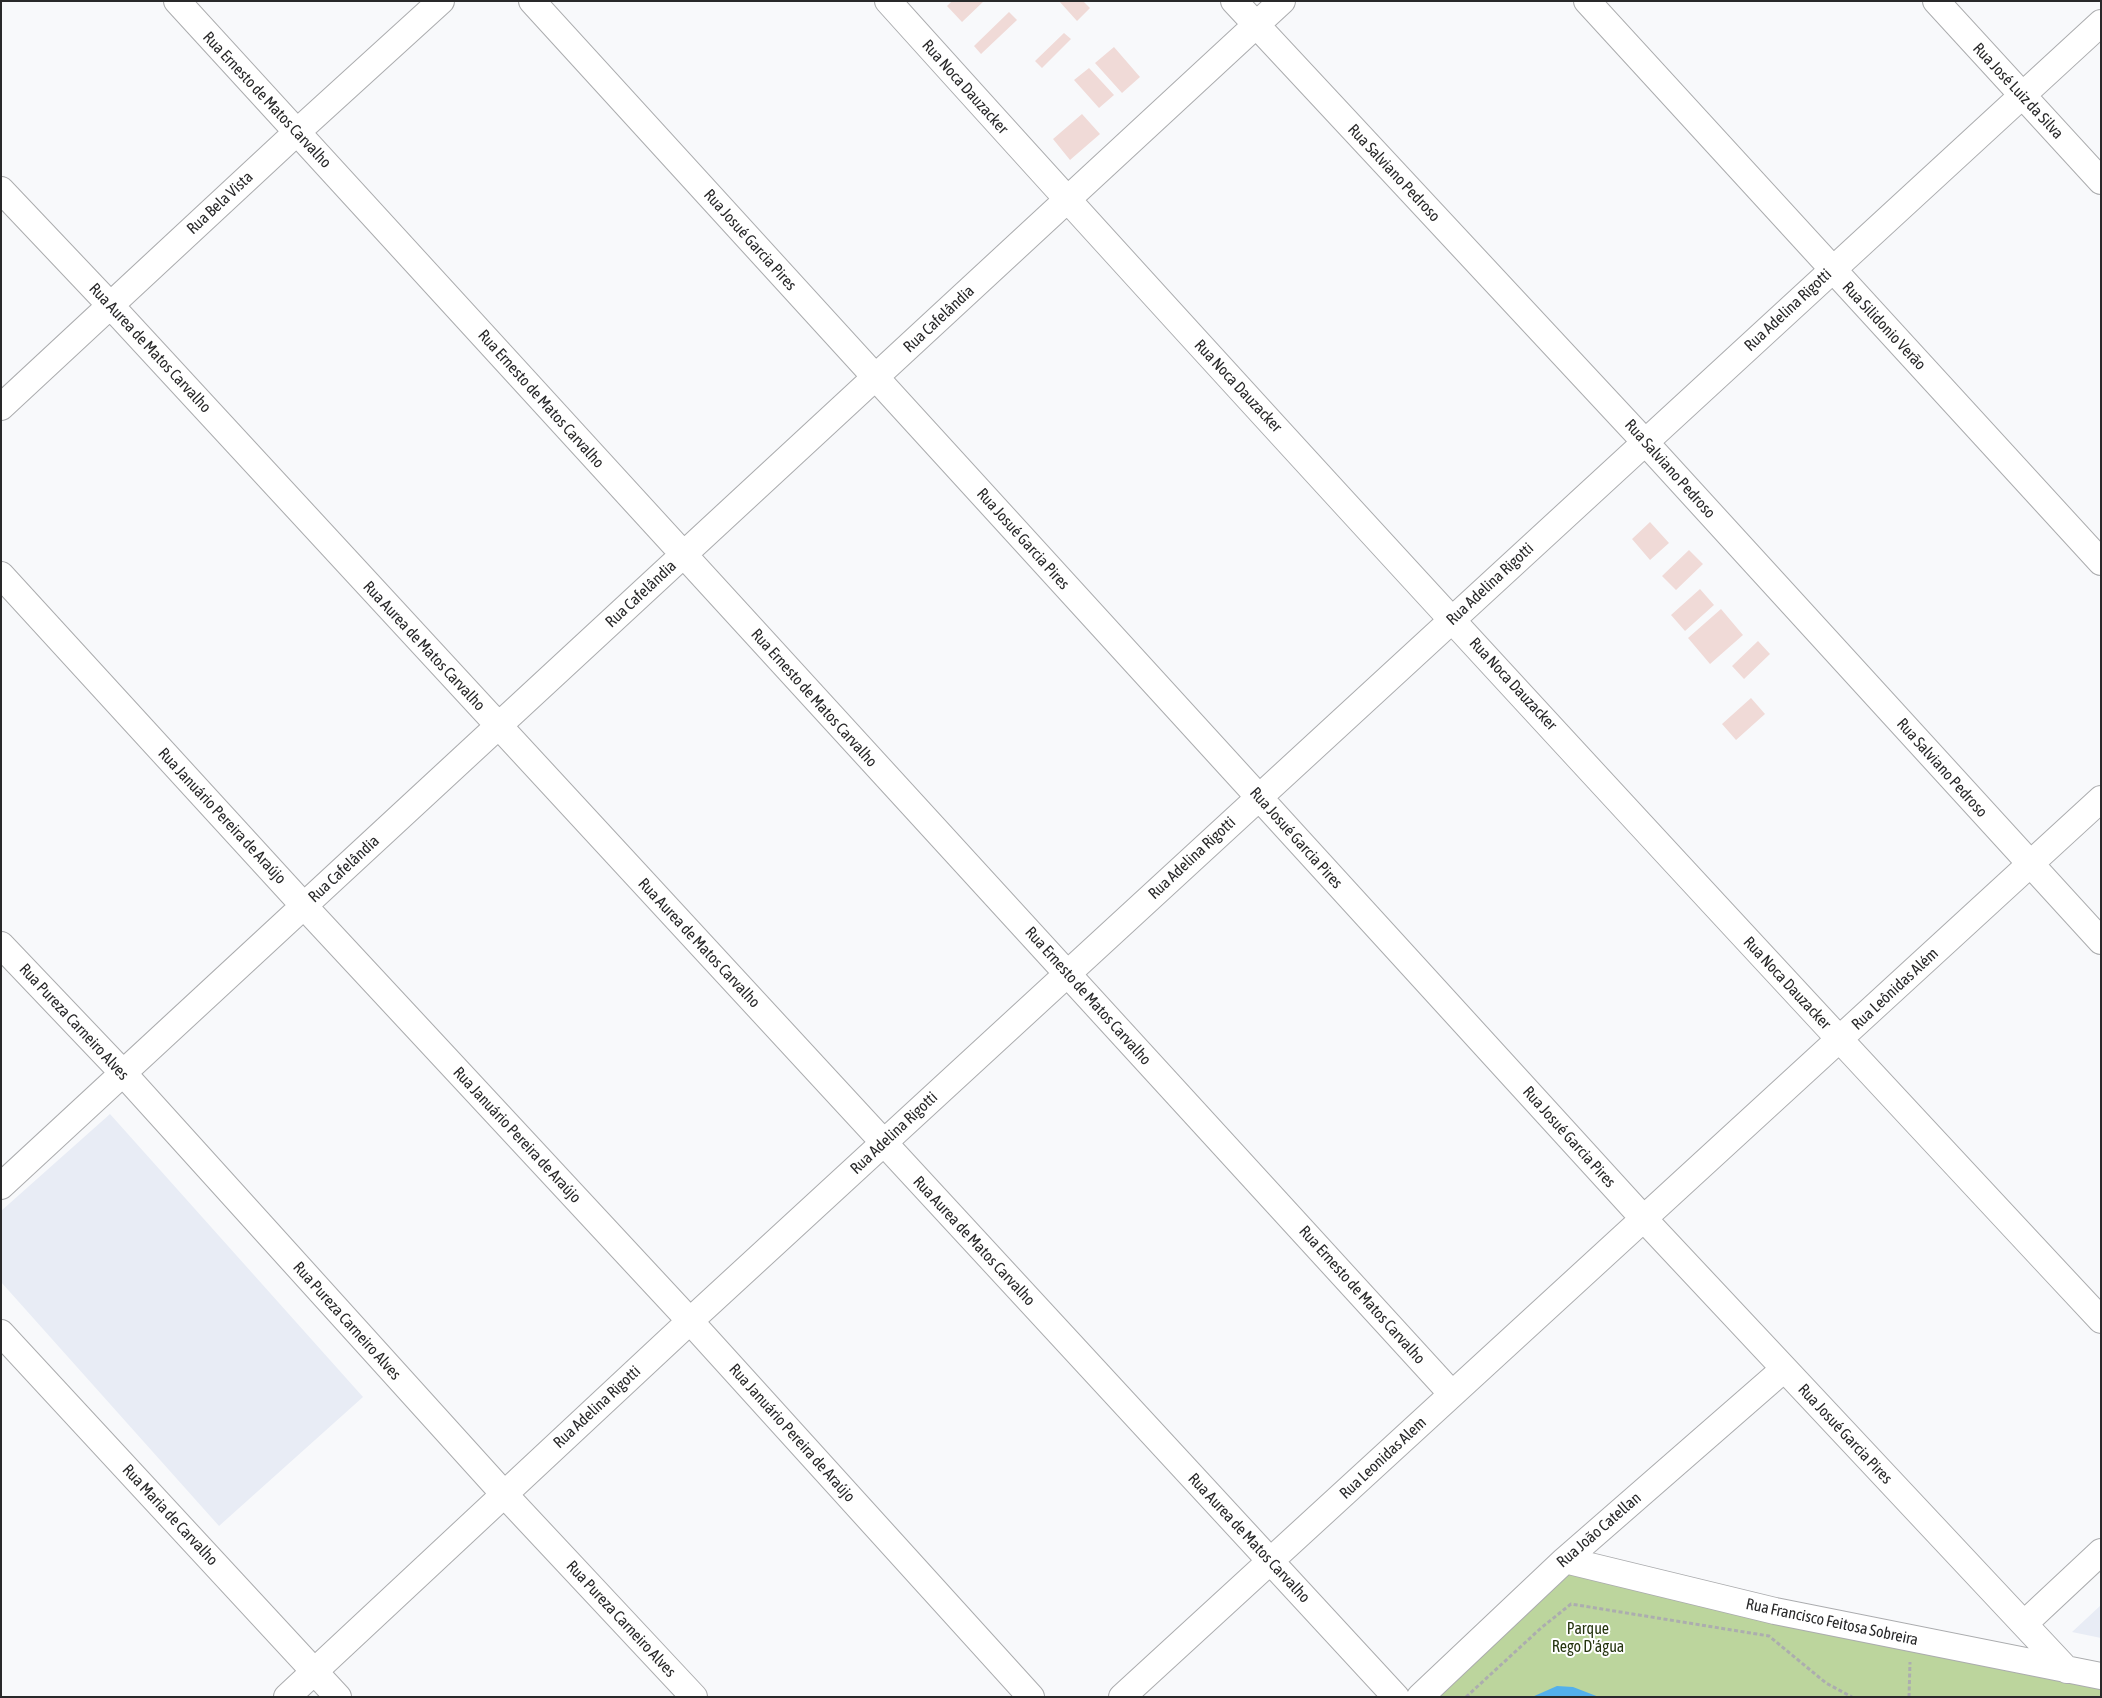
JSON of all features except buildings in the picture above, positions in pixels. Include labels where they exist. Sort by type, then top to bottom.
[{"type":"street","name":"Rua Ernesto de Matos Carvalho","points":[[177,1],[1452,1394]]},
{"type":"street","name":"Rua Bela Vista","points":[[1,407],[441,1]]},
{"type":"street","name":"Rua Josué Garcia Pires","points":[[532,1],[1644,1218],[2067,1670]]},
{"type":"street","name":"Rua Noca Dauzacker","points":[[888,1],[1067,200],[1839,1040],[2101,1320]]},
{"type":"street","name":"Rua Salviano Pedroso","points":[[1234,1],[1645,442],[2101,941]]},
{"type":"street","name":"Rua Cafelândia","points":[[1,1186],[1282,1]]},
{"type":"street","name":"Rua Silidonio Verão","points":[[1588,1],[2101,562]]},
{"type":"street","name":"Rua José Luiz da Silva","points":[[1936,1],[2101,181]]},
{"type":"street","name":"Rua Adelina Rigotti","points":[[287,1697],[690,1321],[2101,23]]},
{"type":"street","name":"Rua Aurea de Matos Carvalho","points":[[1,190],[111,306],[1396,1697]]},
{"type":"street","name":"Rua Januário Pereira de Araújo","points":[[1,575],[304,906],[690,1321],[1031,1697]]},
{"type":"street","name":"Rua Leônidas Além","points":[[1644,1218],[2101,799]]},
{"type":"street","name":"Rua Pureza Carneiro Alves","points":[[1,945],[123,1073],[504,1494],[694,1697]]},
{"type":"street","name":"Rua Leonidas Alem","points":[[1122,1697],[1644,1218]]},
{"type":"street","name":"Rua Maria de Carvalho","points":[[1,1333],[338,1697]]},
{"type":"street","name":"Rua João Catellan","points":[[1420,1697],[1565,1560],[1784,1369]]},
{"type":"street","points":[[2024,1624],[2101,1552]]},
{"type":"street","name":"Rua Francisco Feitosa Sobreira","points":[[1565,1560],[1775,1611],[2101,1676]]},
{"type":"path","points":[[1466,1697],[1541,1628],[1571,1604],[1769,1636],[1826,1683],[1852,1697]]},
{"type":"path","points":[[1910,1697],[1911,1638]]},
{"type":"shaded area","points":[[110,1114],[363,1397],[219,1526],[1,1282],[1,1211]]},
{"type":"shaded area","points":[[2101,1605],[2101,1638],[2072,1632]]},
{"type":"green space","name":"Parque Rego D'água","points":[[1566,1574],[2101,1679],[2101,1697],[1435,1697]]},
{"type":"water","points":[[1557,1686],[1573,1687],[1599,1697],[1532,1697]]}]
